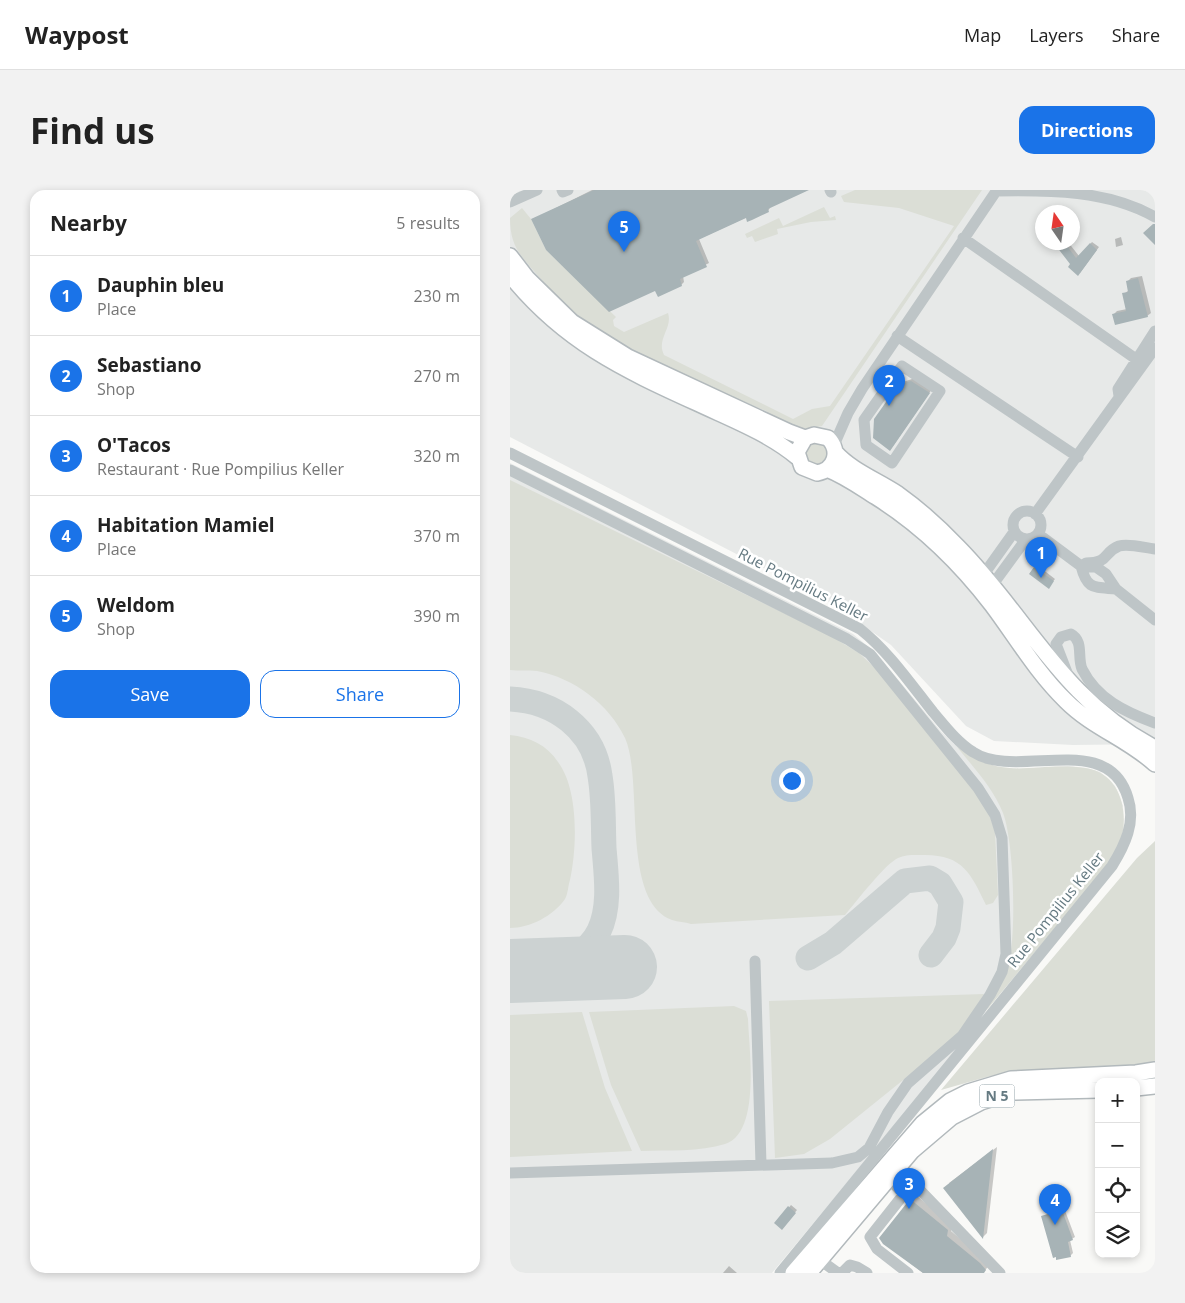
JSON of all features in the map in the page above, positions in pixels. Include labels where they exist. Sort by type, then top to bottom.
[{"type":"main road","points":[[510,256],[520,270],[559,311],[600,340],[663,374],[805,438]]},
{"type":"main road","points":[[510,276],[551,320],[594,351],[619,367],[768,437],[797,457],[806,470],[817,473],[827,469],[834,462],[831,444]]},
{"type":"main road","points":[[797,457],[799,446],[805,438],[814,435],[831,444],[847,463],[898,494],[928,519],[1074,688],[1104,716],[1124,731],[1155,748]]},
{"type":"main road","points":[[827,469],[840,474],[921,529],[984,585],[1064,700],[1084,718],[1155,764]]},
{"type":"main road","points":[[1124,731],[1155,741]]},
{"type":"main road","name":"N 5","points":[[793,1273],[922,1123],[950,1101],[968,1092],[1011,1079],[1136,1074],[1155,1070]]},
{"type":"main road","points":[[1140,1088],[1155,1086]]},
{"type":"main road","name":"N 5","points":[[809,1273],[912,1151],[944,1122],[981,1102],[1013,1092],[1095,1090]]},
{"type":"street","points":[[510,207],[537,190]]},
{"type":"street","points":[[562,190],[563,192],[568,190]]},
{"type":"street","points":[[831,444],[848,412],[897,336],[996,190],[1065,192],[1099,197],[1155,217]]},
{"type":"street","points":[[510,202],[524,197]]},
{"type":"street","points":[[963,238],[1136,359]]},
{"type":"street","points":[[1119,396],[1118,389],[1155,331]]},
{"type":"street","points":[[897,336],[1078,457]]},
{"type":"street","points":[[1035,514],[1155,348]]},
{"type":"street","points":[[902,366],[940,392],[892,463],[866,445],[864,420],[889,384],[902,366]]},
{"type":"street","points":[[873,373],[889,384]]},
{"type":"street","name":"Rue Pompilius Keller","points":[[510,453],[860,629],[884,650],[954,736],[977,755],[1004,762],[1061,760],[1091,762],[1111,772],[1126,790],[1131,819],[1122,850],[1112,866],[780,1273]]},
{"type":"street","points":[[510,470],[847,639],[865,650],[978,788],[1000,827],[1003,857],[1006,954],[1002,972],[974,1022],[956,1043],[908,1083],[888,1112],[869,1148],[858,1157],[832,1163],[510,1174]]},
{"type":"street","points":[[984,585],[1014,532],[1013,522],[1016,517],[1025,512],[1035,514],[1040,523],[1038,534]]},
{"type":"street","points":[[1014,532],[1021,538],[1026,539]]},
{"type":"street","points":[[984,585],[1026,539],[1038,534]]},
{"type":"street","points":[[1038,534],[1078,564],[1096,567],[1101,570],[1116,590],[1155,620]]},
{"type":"street","points":[[1078,564],[1102,561],[1115,548],[1124,546],[1155,549]]},
{"type":"street","points":[[1078,564],[1087,583],[1091,586],[1116,590]]},
{"type":"street","points":[[1074,688],[1056,644],[1061,637],[1070,634],[1077,639],[1082,668],[1098,691],[1118,707],[1155,723]]},
{"type":"street","points":[[755,961],[761,1164]]},
{"type":"street","points":[[889,1179],[904,1194]]},
{"type":"street","points":[[908,1273],[876,1249],[870,1237],[904,1194],[912,1187],[918,1188],[1000,1273]]},
{"type":"street","points":[[820,1260],[838,1273]]},
{"type":"street","points":[[842,1273],[850,1265],[854,1265],[867,1273]]},
{"type":"shaded area","points":[[510,190],[1155,190],[1155,744],[1073,745],[994,741],[966,726],[891,645],[831,603],[510,437]]},
{"type":"shaded area","points":[[855,190],[982,190],[822,426],[802,430],[775,420],[766,411],[742,401],[730,400],[687,380],[603,334],[561,302],[527,263],[514,244],[510,218],[522,208],[531,219],[546,250],[616,317],[613,320],[614,326],[624,332],[668,313],[668,324],[662,344],[664,355],[793,419],[812,409],[830,406],[954,226],[899,208],[844,202],[841,196]]},
{"type":"shaded area","points":[[824,207],[830,218],[835,216],[836,220],[811,222],[777,229],[778,234],[755,242],[752,236],[747,238],[745,234],[779,218],[783,226]]},
{"type":"shaded area","points":[[810,440],[828,444],[828,464],[809,468],[801,451]]},
{"type":"shaded area","points":[[510,463],[853,634],[876,653],[940,730],[954,744],[978,761],[992,767],[1014,769],[1068,766],[1087,768],[1100,772],[1115,786],[1123,806],[969,1036],[772,1273],[510,1273]]},
{"type":"shaded area","points":[[510,480],[829,635],[859,653],[876,669],[978,793],[990,816],[995,832],[998,895],[993,903],[986,905],[970,876],[957,863],[948,858],[938,856],[908,855],[892,862],[878,875],[845,915],[691,924],[672,920],[656,908],[645,889],[639,865],[630,757],[625,738],[618,726],[600,704],[577,686],[551,674],[537,671],[510,670]]},
{"type":"shaded area","points":[[510,735],[537,743],[549,751],[558,762],[570,788],[575,820],[575,836],[572,867],[565,899],[548,916],[525,926],[510,928]]},
{"type":"shaded area","points":[[957,747],[975,758],[1005,768],[1066,767],[1085,768],[1099,772],[1110,781],[1118,792],[1124,819],[1119,847],[1109,866],[986,1011],[1006,972],[1011,952],[1013,889],[1010,845],[1007,826],[999,804],[983,778]]},
{"type":"shaded area","points":[[1155,841],[1155,1065],[990,1076],[941,1090],[1137,858]]},
{"type":"shaded area","points":[[984,994],[959,1035],[830,1139],[804,1154],[775,1158],[769,1001]]},
{"type":"shaded area","points":[[734,1006],[746,1011],[751,1069],[748,1108],[744,1124],[736,1137],[725,1144],[715,1147],[641,1151],[611,1085],[589,1012]]},
{"type":"shaded area","points":[[582,1012],[605,1088],[632,1151],[510,1157],[510,1015]]},
{"type":"building","points":[[594,190],[809,190],[768,209],[769,212],[752,220],[747,222],[746,218],[696,241],[707,267],[680,279],[682,286],[658,297],[655,291],[609,312],[546,250],[531,219]]},
{"type":"building","points":[[1155,224],[1155,245],[1143,233]]},
{"type":"building","points":[[1090,243],[1097,250],[1078,276],[1068,267],[1070,264],[1059,250],[1070,250],[1076,258]]},
{"type":"building","points":[[1138,278],[1148,317],[1115,325],[1112,314],[1126,311],[1122,293],[1128,292],[1126,281]]},
{"type":"building","points":[[911,381],[930,393],[890,451],[873,438],[874,419],[898,385]]},
{"type":"building","points":[[1034,567],[1054,581],[1049,589],[1029,574]]},
{"type":"building","points":[[993,1149],[983,1239],[943,1188]]},
{"type":"building","points":[[910,1199],[948,1230],[947,1236],[980,1263],[986,1270],[984,1273],[923,1273],[883,1244],[879,1238]]},
{"type":"building","points":[[788,1206],[796,1213],[782,1230],[774,1223]]},
{"type":"building","points":[[1062,1210],[1073,1240],[1068,1242],[1071,1257],[1056,1260],[1056,1257],[1053,1258],[1041,1216]]},
{"type":"taxiway","points":[[510,699],[542,705],[569,721],[590,744],[600,776],[607,890],[603,921],[594,939],[582,952],[567,961],[541,970]]},
{"type":"taxiway","points":[[808,958],[833,943],[905,881],[930,878],[940,884],[951,902],[948,928],[944,938],[931,955]]},
{"type":"runway","points":[[510,971],[625,967]]},
{"type":"place","name":"Weldom","points":[[624,252]]},
{"type":"place","name":"Sebastiano","points":[[889,406]]},
{"type":"place","name":"Dauphin bleu","points":[[1041,578]]},
{"type":"place","name":"O'Tacos","points":[[909,1209]]},
{"type":"place","name":"Habitation Mamiel","points":[[1055,1225]]}]
